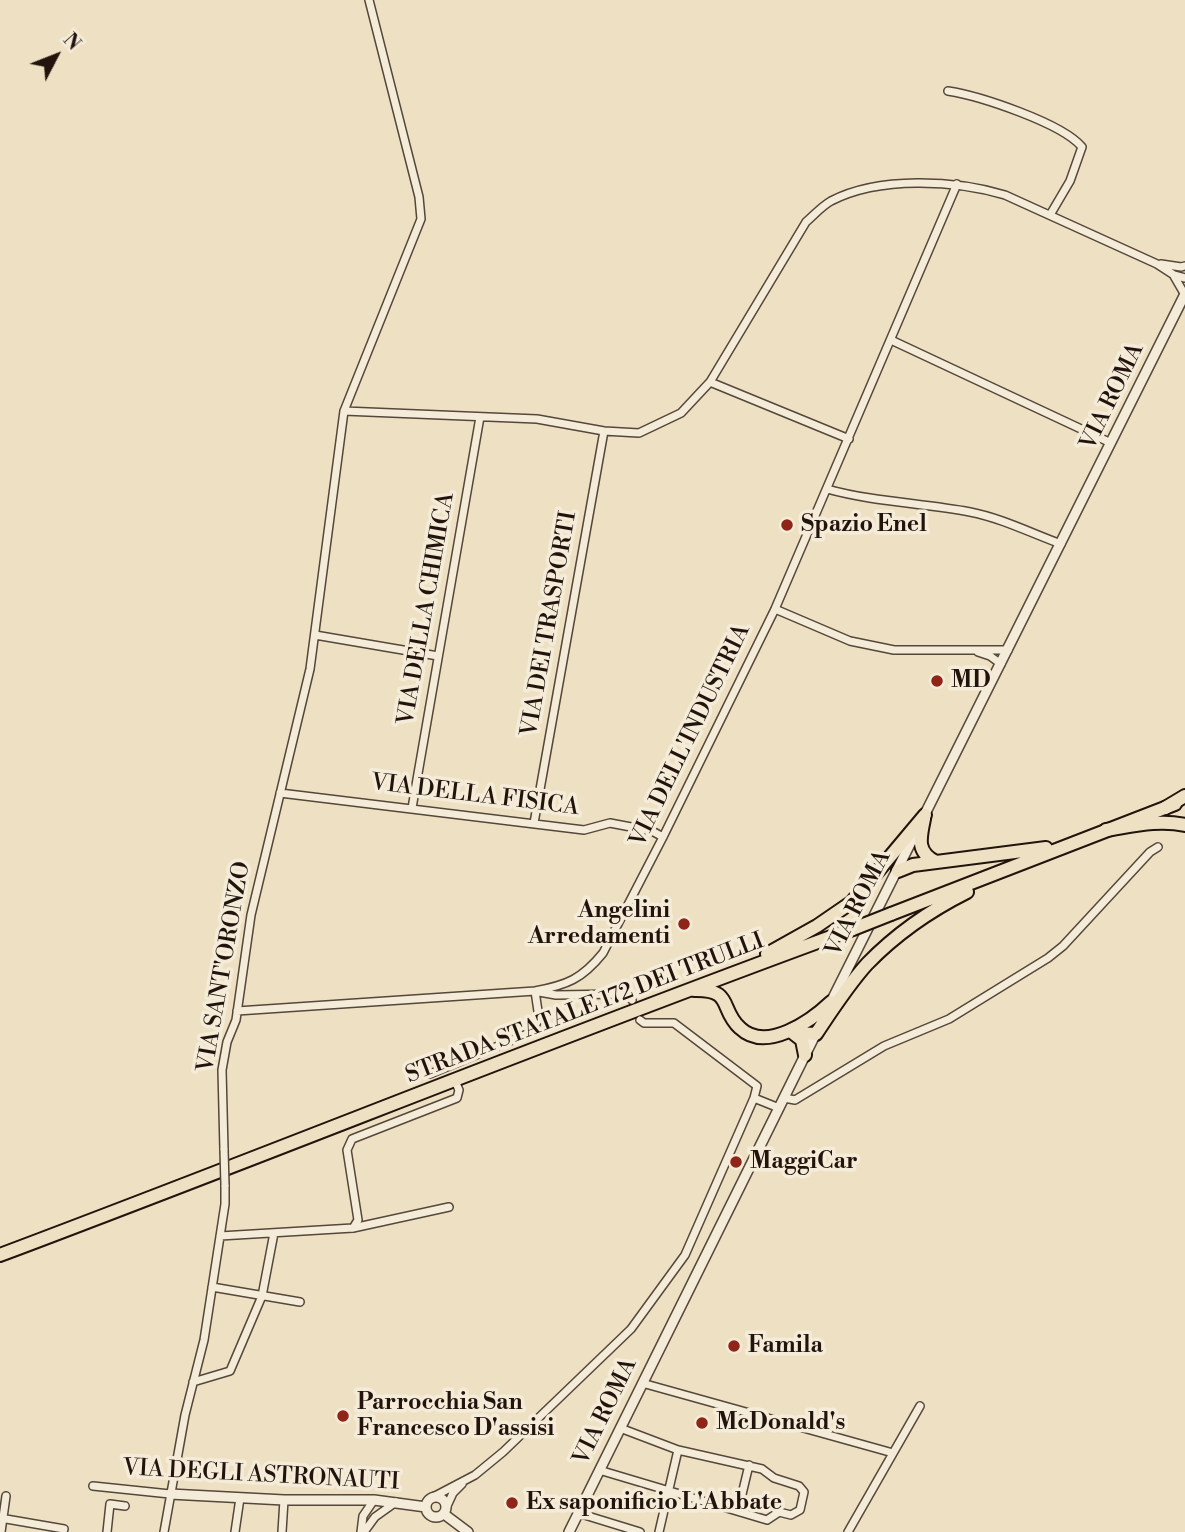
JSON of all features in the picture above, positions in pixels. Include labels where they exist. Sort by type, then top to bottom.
[{"type":"main road","name":"STRADA STATALE 172 DEI TRULLI","points":[[0,1255],[716,979],[853,929],[1185,798]]},
{"type":"main road","points":[[925,816],[920,842],[922,851],[936,862]]},
{"type":"main road","points":[[716,979],[817,926],[852,902],[925,816]]},
{"type":"main road","points":[[1106,830],[1149,823],[1185,825]]},
{"type":"main road","points":[[898,872],[913,865],[1074,843]]},
{"type":"main road","points":[[687,991],[708,990],[718,995],[726,1002],[739,1028],[750,1035],[771,1037],[791,1032],[816,1034],[866,966],[888,944],[914,924],[961,895],[1024,863]]},
{"type":"main road","points":[[726,1002],[733,980],[759,963]]},
{"type":"main road","points":[[791,1032],[831,1002]]},
{"type":"main road","points":[[791,1032],[802,1040],[805,1055]]},
{"type":"street","name":"VIA SANT'ORONZO","points":[[164,1532],[193,1382],[204,1340],[220,1236],[225,1185],[222,1070],[237,1011],[251,915],[310,669],[344,411],[421,219],[419,197],[369,0]]},
{"type":"street","points":[[948,91],[977,97],[1030,116],[1074,138],[1082,147],[1070,181],[1051,215]]},
{"type":"street","points":[[344,411],[537,419],[604,431],[639,433],[681,413],[710,382],[806,222],[829,202],[858,191],[933,183],[957,184],[1006,195],[1185,278]]},
{"type":"street","name":"VIA DELL'INDUSTRIA","points":[[237,1011],[535,991],[559,987],[576,980],[592,967],[603,953],[663,837],[775,609],[957,184]]},
{"type":"street","points":[[1157,264],[1184,268]]},
{"type":"street","points":[[1174,275],[1185,294]]},
{"type":"street","name":"VIA ROMA","points":[[569,1532],[1185,294]]},
{"type":"street","points":[[891,340],[1111,443]]},
{"type":"street","points":[[710,382],[849,439]]},
{"type":"street","name":"VIA DELLA CHIMICA","points":[[412,808],[480,417]]},
{"type":"street","name":"VIA DEI TRASPORTI","points":[[534,823],[604,431]]},
{"type":"street","points":[[827,489],[858,498],[969,512],[996,519],[1061,544]]},
{"type":"street","points":[[775,609],[850,641],[894,650],[1008,650]]},
{"type":"street","points":[[316,635],[438,656]]},
{"type":"street","points":[[974,650],[1001,664]]},
{"type":"street","name":"VIA DELLA FISICA","points":[[280,793],[584,831],[610,823],[652,831],[663,837]]},
{"type":"street","points":[[784,1098],[795,1100],[884,1046],[949,1019],[1048,958],[1063,946],[1150,852],[1158,848]]},
{"type":"street","points":[[576,980],[578,995]]},
{"type":"street","points":[[430,1074],[532,1032],[539,1018],[535,991],[556,995],[621,994],[632,1000]]},
{"type":"street","points":[[465,1481],[429,1499],[426,1507],[429,1513],[434,1517],[445,1510],[453,1493],[503,1452],[570,1388],[631,1329],[654,1300],[685,1255],[754,1098],[757,1086],[674,1023],[644,1023],[640,1020]]},
{"type":"street","points":[[353,1228],[358,1220],[348,1144],[352,1139],[457,1098],[459,1090],[455,1081]]},
{"type":"street","points":[[754,1098],[779,1108]]},
{"type":"street","points":[[220,1236],[353,1228],[449,1206]]},
{"type":"street","points":[[193,1382],[230,1371],[262,1296],[274,1233]]},
{"type":"street","points":[[212,1287],[300,1302]]},
{"type":"street","points":[[642,1383],[893,1453]]},
{"type":"street","points":[[848,1532],[920,1406]]},
{"type":"street","points":[[599,1470],[767,1520],[779,1512],[791,1515],[800,1510],[804,1492],[799,1486],[774,1478],[762,1469],[678,1450],[620,1428]]},
{"type":"street","points":[[659,1532],[678,1450]]},
{"type":"street","points":[[738,1511],[749,1465]]},
{"type":"street","name":"VIA DEGLI ASTRONAUTI","points":[[93,1486],[240,1498],[396,1501],[426,1507]]},
{"type":"street","points":[[1,1532],[6,1496]]},
{"type":"street","points":[[435,1496],[444,1500],[445,1510],[468,1532]]},
{"type":"street","points":[[235,1532],[240,1498]]},
{"type":"street","points":[[282,1532],[284,1500]]},
{"type":"street","points":[[354,1500],[360,1506],[363,1516],[363,1532]]},
{"type":"street","points":[[363,1516],[374,1500]]},
{"type":"street","points":[[374,1500],[375,1517]]},
{"type":"street","points":[[363,1532],[375,1517],[396,1501]]},
{"type":"street","points":[[107,1532],[110,1504],[125,1506]]},
{"type":"street","points":[[578,1513],[640,1532]]},
{"type":"street","points":[[1,1518],[63,1530]]},
{"type":"place","name":"Spazio Enel","points":[[787,525]]},
{"type":"place","name":"MD","points":[[937,681]]},
{"type":"place","name":"Angelini Arredamenti","points":[[684,924]]},
{"type":"place","name":"MaggiCar","points":[[736,1162]]},
{"type":"place","name":"Famila","points":[[734,1346]]},
{"type":"place","name":"Parrocchia San Francesco D'assisi","points":[[343,1416]]},
{"type":"place","name":"McDonald's","points":[[702,1423]]},
{"type":"place","name":"Ex saponificio L'Abbate","points":[[512,1503]]}]
